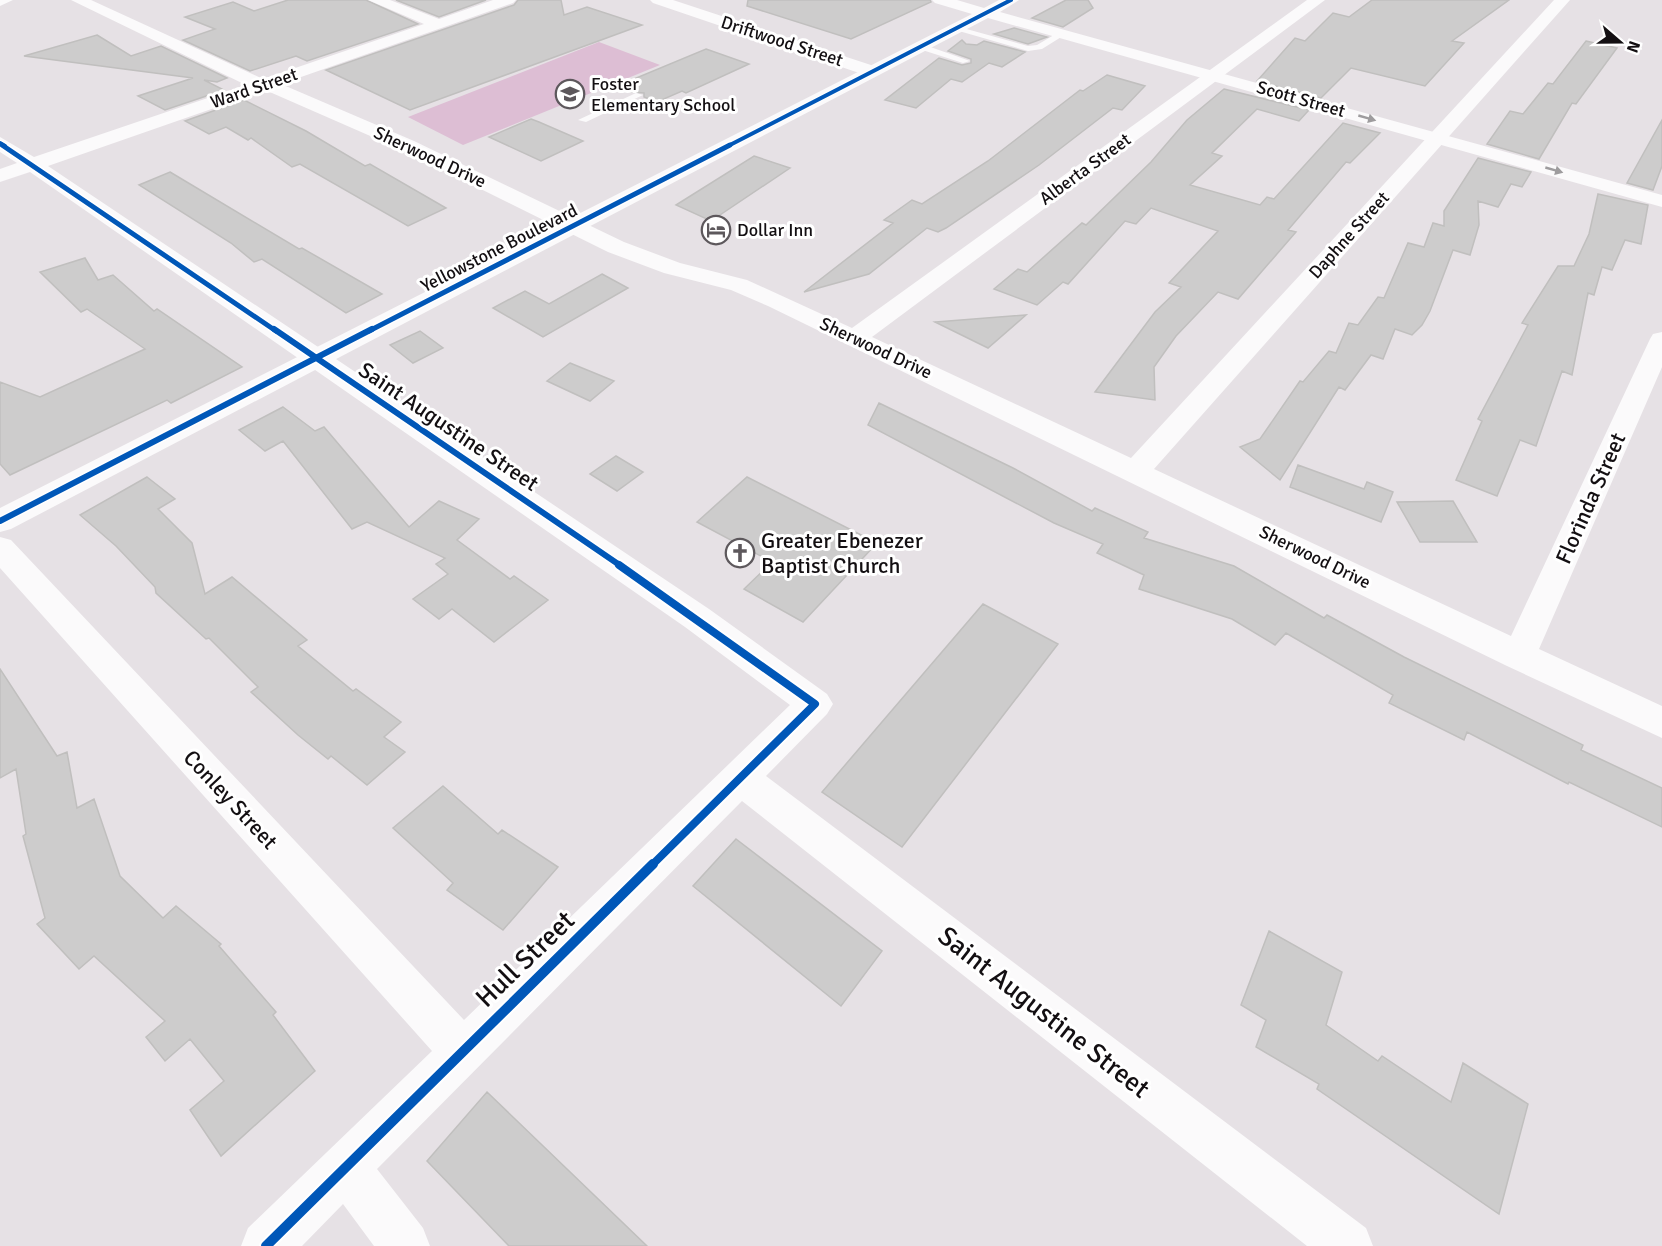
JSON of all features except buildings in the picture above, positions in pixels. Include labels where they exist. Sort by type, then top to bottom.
[{"type":"street","points":[[0,1],[5,0]]},
{"type":"street","name":"Sherwood Drive","points":[[80,0],[261,85],[278,89],[407,145],[646,259],[739,285],[1136,471],[1662,723]]},
{"type":"street","points":[[376,0],[438,24]]},
{"type":"street","name":"Ward Street","points":[[0,176],[508,0]]},
{"type":"street","name":"Driftwood Street","points":[[658,0],[871,71]]},
{"type":"street","name":"Scott Street","points":[[940,0],[996,4],[1221,70],[1443,131],[1662,182]]},
{"type":"street","name":"Alberta Street","points":[[854,338],[1317,0]]},
{"type":"street","name":"Daphne Street","points":[[1136,471],[1562,0]]},
{"type":"street","name":"Yellowstone Boulevard","points":[[0,522],[574,226],[996,4]]},
{"type":"street","name":"Scott Street","points":[[996,4],[1062,33],[1221,70]]},
{"type":"street","name":"Scott Street","points":[[1443,131],[1662,201]]},
{"type":"street","name":"Saint Augustine Street","points":[[0,143],[697,618],[814,704]]},
{"type":"street","name":"Florinda Street","points":[[1519,656],[1662,339]]},
{"type":"street","name":"Conley Street","points":[[0,548],[462,1050]]},
{"type":"street","name":"Hull Street","points":[[266,1246],[814,704]]},
{"type":"street","name":"Saint Augustine Street","points":[[740,778],[1348,1246]]},
{"type":"street","points":[[345,1167],[405,1246]]},
{"type":"lane","points":[[955,27],[1028,49],[1039,47],[1062,33]]},
{"type":"lane","points":[[919,46],[966,61]]},
{"type":"lane","points":[[583,120],[639,95]]},
{"type":"shaded area","points":[[599,42],[660,65],[463,145],[408,117]]},
{"type":"cycle path","points":[[0,521],[1011,0]]},
{"type":"cycle path","points":[[0,143],[697,618],[815,704],[266,1246]]},
{"type":"place","name":"Foster Elementary School","points":[[570,94]]},
{"type":"place","name":"Dollar Inn","points":[[716,230]]},
{"type":"place","name":"Greater Ebenezer Baptist Church","points":[[740,553]]}]
